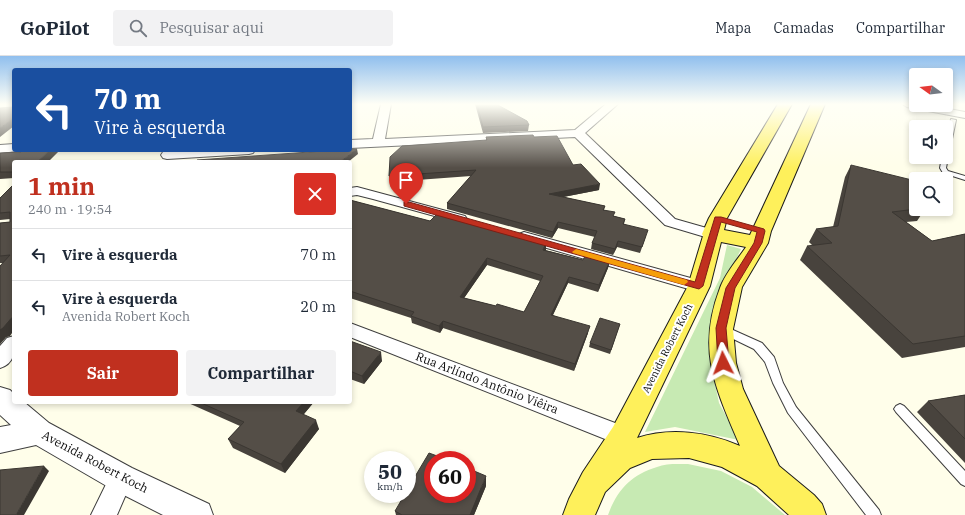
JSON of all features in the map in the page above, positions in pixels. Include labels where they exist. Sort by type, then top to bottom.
[{"type":"main road","name":"Avenida Robert Koch","points":[[594,482],[623,436],[699,286],[715,226],[770,125]]},
{"type":"main road","points":[[768,476],[730,389],[723,363],[721,328],[731,288],[759,237],[808,125]]},
{"type":"main road","points":[[715,226],[723,235],[759,237]]},
{"type":"main road","points":[[578,513],[594,482],[619,458],[652,446],[689,445],[728,455],[768,476],[804,506],[810,515]]},
{"type":"street","points":[[378,143],[382,125]]},
{"type":"street","points":[[352,144],[578,133],[587,125]]},
{"type":"street","points":[[578,133],[670,222],[715,226]]},
{"type":"street","points":[[0,149],[12,148]]},
{"type":"street","points":[[166,156],[221,152]]},
{"type":"street","points":[[352,192],[357,191],[376,195],[476,223]]},
{"type":"street","points":[[506,232],[699,286]]},
{"type":"street","name":"Rua Arlíndo Antônio Viêira","points":[[352,331],[623,436]]},
{"type":"street","points":[[0,360],[12,345]]},
{"type":"street","name":"Avenida Robert Koch","points":[[0,398],[39,432],[121,478],[197,515]]},
{"type":"street","points":[[0,440],[39,432]]},
{"type":"street","points":[[104,515],[121,478]]},
{"type":"lane","points":[[944,164],[943,168],[945,172],[965,178]]},
{"type":"lane","points":[[721,328],[758,346],[770,360],[778,383],[792,410],[874,515]]},
{"type":"lane","points":[[900,409],[965,480]]},
{"type":"green space","points":[[727,245],[741,249],[713,308],[709,355],[719,403],[739,440],[675,427],[645,432],[720,278]]},
{"type":"green space","points":[[688,464],[721,471],[752,487],[785,515],[608,515],[616,498],[632,479],[648,470],[664,465]]},
{"type":"building","points":[[483,125],[519,125],[483,127]]},
{"type":"building","points":[[533,135],[534,137],[557,136],[573,165],[581,164],[600,184],[549,194],[605,206],[603,210],[615,212],[613,216],[625,219],[623,224],[648,230],[642,247],[618,241],[615,249],[592,243],[597,231],[558,222],[553,232],[447,203],[476,170],[389,176],[390,157],[402,146],[487,140],[486,137]]},
{"type":"building","points":[[352,149],[357,149],[343,160],[197,160],[310,152],[352,152]]},
{"type":"building","points":[[48,152],[39,160],[12,160],[12,172],[0,172],[0,153]]},
{"type":"building","points":[[851,165],[909,179],[909,210],[892,212],[932,241],[965,234],[965,336],[913,344],[807,246],[832,243],[816,229],[838,226]]},
{"type":"building","points":[[12,186],[12,317],[0,330],[0,266],[10,255],[0,256],[0,223],[10,222],[10,212],[0,213],[0,198]]},
{"type":"building","points":[[352,201],[430,221],[438,213],[546,243],[543,250],[583,260],[586,254],[610,261],[599,285],[569,277],[551,315],[590,326],[575,364],[443,321],[439,326],[411,316],[414,312],[352,292]],"holes":[[[487,258],[543,276],[524,312],[497,304],[496,306],[460,297]]]},
{"type":"building","points":[[600,318],[620,324],[611,350],[590,343]]},
{"type":"building","points":[[352,342],[381,352],[362,376],[352,372]]},
{"type":"building","points":[[965,395],[965,439],[928,401]]},
{"type":"building","points":[[204,404],[302,404],[296,411],[316,420],[281,464],[228,439],[244,422]]},
{"type":"building","points":[[424,461],[424,503],[475,503],[470,515],[402,515],[395,511],[400,503],[416,503],[416,475]]},
{"type":"building","points":[[44,466],[16,515],[0,515],[0,470]]},
{"type":"building","points":[[476,472],[486,476],[476,500]]},
{"type":"slow traffic","points":[[576,252],[684,282]]},
{"type":"route","points":[[406,204],[699,286],[712,234],[718,218],[761,231],[758,243],[731,288],[721,328],[723,363]]}]
